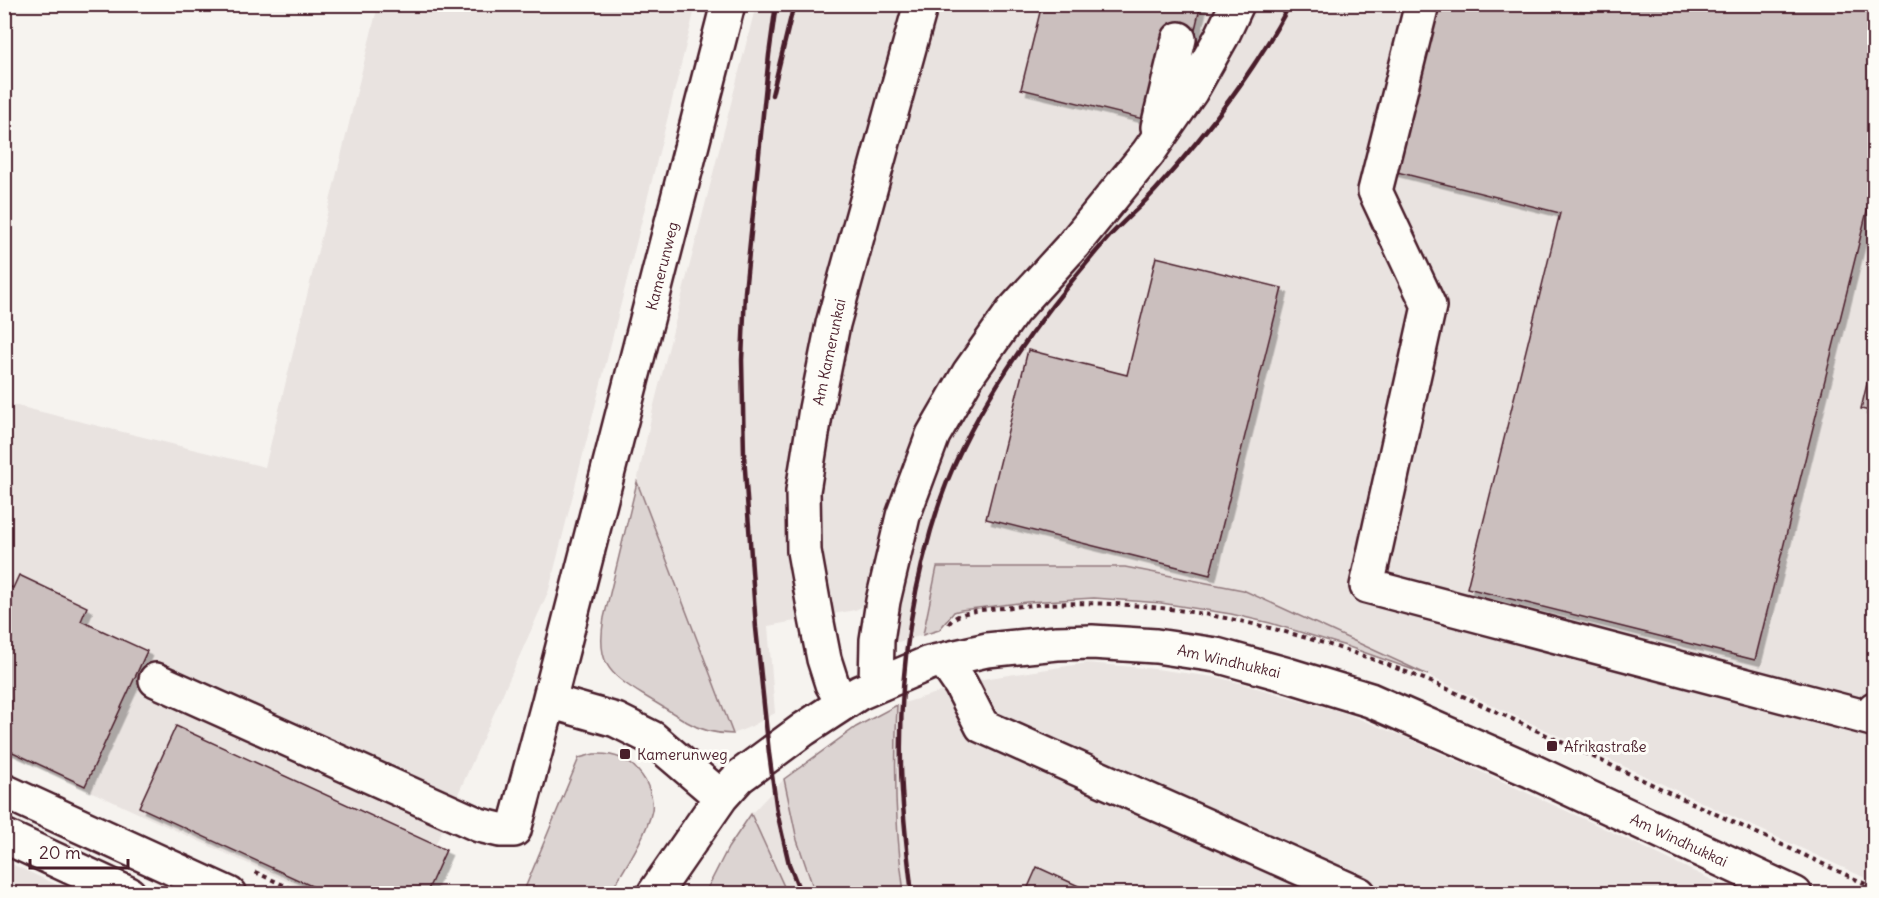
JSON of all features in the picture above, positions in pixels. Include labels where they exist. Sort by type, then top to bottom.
[{"type":"street","name":"Kamerunweg","points":[[156,680],[479,825],[500,830],[514,830],[728,4]]},
{"type":"street","name":"Am Kamerunkai","points":[[843,703],[832,684],[824,659],[816,618],[804,552],[803,491],[833,324],[921,4]]},
{"type":"street","points":[[1191,91],[1205,53],[1217,4]]},
{"type":"street","points":[[876,686],[877,640],[883,601],[903,516],[933,435],[969,373],[1013,310],[1073,245],[1148,153],[1191,91],[1237,4]]},
{"type":"street","points":[[1422,4],[1375,192],[1429,306],[1367,586],[1872,719],[1875,709]]},
{"type":"street","points":[[1148,153],[1159,125],[1179,39]]},
{"type":"street","name":"Am Windhukkai","points":[[654,894],[721,796],[739,777],[843,703],[904,672],[944,660],[987,650],[1056,642],[1121,643],[1184,649],[1216,655],[1370,700],[1435,727],[1795,894]]},
{"type":"street","points":[[944,660],[961,685],[981,726],[1359,894]]},
{"type":"street","points":[[549,701],[616,720],[652,738],[721,796]]},
{"type":"street","points":[[4,791],[229,894]]},
{"type":"street","points":[[4,836],[129,894]]},
{"type":"street","name":"Am Windhukkai","points":[[672,894],[686,846]]},
{"type":"shaded area","points":[[378,5],[696,5],[549,590],[414,893],[312,893],[5,752],[5,403],[265,467]]},
{"type":"shaded area","points":[[756,5],[1874,5],[1874,882],[1243,590],[930,597],[923,635],[891,644],[870,598],[864,606],[855,610],[768,626],[775,713],[733,734],[637,482],[653,409]]},
{"type":"shaded area","points":[[637,482],[733,734],[709,731],[687,722],[621,680],[607,664],[603,655],[604,618]]},
{"type":"shaded area","points":[[937,567],[1125,567],[1243,590],[1428,675],[1346,646],[1270,623],[1231,614],[1161,603],[1094,598],[1027,602],[961,610],[954,612],[939,630],[923,635]]},
{"type":"shaded area","points":[[1087,663],[1221,678],[1345,713],[1414,741],[1739,893],[904,893],[896,815],[894,754],[897,705],[983,679]]},
{"type":"shaded area","points":[[897,705],[896,799],[904,893],[815,893],[797,840],[784,779],[856,727]]},
{"type":"shaded area","points":[[594,754],[613,755],[624,759],[642,776],[647,785],[652,800],[652,810],[640,841],[610,893],[523,893],[579,758]]},
{"type":"shaded area","points":[[784,779],[797,840],[815,893],[787,893],[751,814]]},
{"type":"shaded area","points":[[751,814],[787,893],[705,893],[728,848]]},
{"type":"shaded area","points":[[5,861],[75,893],[5,893]]},
{"type":"building","points":[[1042,4],[1201,4],[1192,42],[1147,120],[1021,89]]},
{"type":"building","points":[[1434,4],[1874,4],[1874,183],[1755,660],[1467,588],[1560,213],[1393,171]]},
{"type":"building","points":[[1156,257],[1282,288],[1210,575],[986,519],[1028,350],[1127,375]]},
{"type":"building","points":[[1874,354],[1874,412],[1861,409]]},
{"type":"building","points":[[19,575],[87,607],[81,621],[147,651],[85,786],[4,748],[4,584],[13,588]]},
{"type":"building","points":[[176,726],[446,850],[426,894],[329,894],[139,807]]},
{"type":"building","points":[[1037,867],[1096,894],[1025,894]]},
{"type":"railway","points":[[776,4],[745,292],[742,360],[744,455],[756,628],[769,753],[777,812],[789,864],[801,894]]},
{"type":"railway","points":[[772,95],[794,4]]},
{"type":"railway","points":[[912,894],[901,767],[905,665],[922,564],[941,498],[955,464],[991,395],[1035,329],[1107,239],[1154,192],[1214,121],[1262,53],[1290,4]]},
{"type":"place","name":"Afrikastraße","points":[[1552,746]]},
{"type":"place","name":"Kamerunweg","points":[[625,754]]}]
